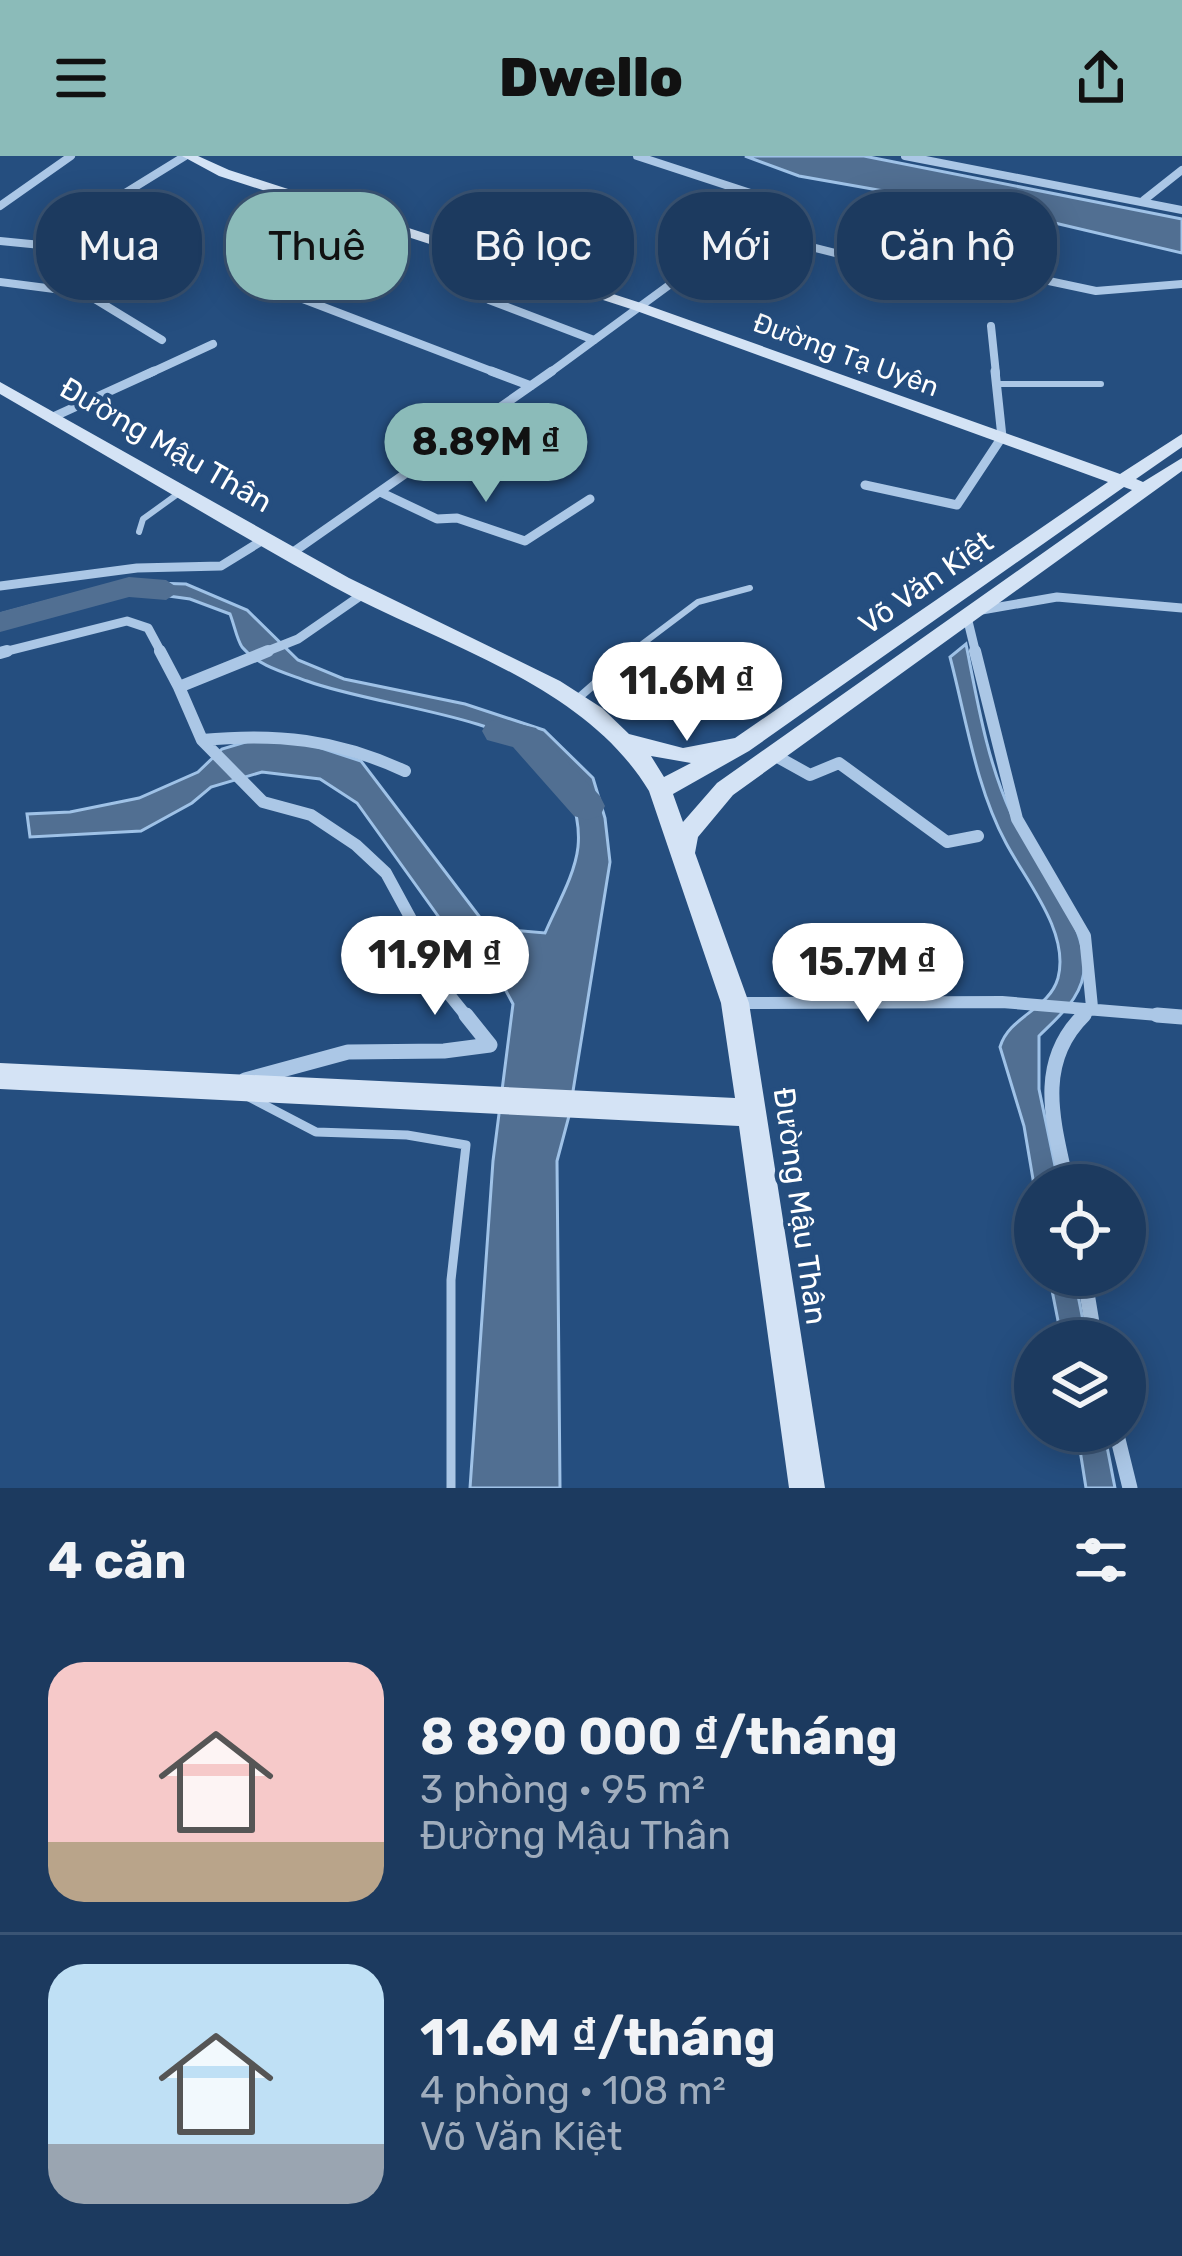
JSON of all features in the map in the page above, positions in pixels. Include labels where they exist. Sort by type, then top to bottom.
[{"type":"main road","name":"Đường Tạ Uyên","points":[[187,156],[224,173],[640,307],[1146,489]]},
{"type":"main road","name":"Đường Mậu Thân","points":[[2,389],[290,555],[574,701],[624,739],[661,790],[734,1003],[807,1487]]},
{"type":"main road","name":"Võ Văn Kiệt","points":[[624,739],[683,756],[741,745],[1182,439]]},
{"type":"main road","name":"Võ Văn Kiệt","points":[[682,856],[687,834],[720,794],[1182,464]]},
{"type":"main road","points":[[661,790],[741,745],[768,759]]},
{"type":"main road","points":[[661,790],[720,794]]},
{"type":"main road","points":[[0,1076],[754,1113]]},
{"type":"street","points":[[0,206],[71,156]]},
{"type":"street","points":[[128,192],[187,156]]},
{"type":"street","points":[[637,156],[748,192]]},
{"type":"street","points":[[905,156],[1182,210]]},
{"type":"street","points":[[1144,200],[1182,170]]},
{"type":"street","points":[[0,241],[36,245]]},
{"type":"street","points":[[813,247],[883,265],[1030,277],[1096,292],[1182,284]]},
{"type":"street","points":[[0,282],[85,293],[162,340]]},
{"type":"street","points":[[290,555],[658,294]]},
{"type":"street","points":[[305,300],[532,386]]},
{"type":"street","points":[[489,300],[594,340]]},
{"type":"street","points":[[866,485],[957,505],[1002,437],[991,326]]},
{"type":"street","points":[[53,417],[213,344]]},
{"type":"street","points":[[380,492],[437,519],[457,518],[525,541],[590,499]]},
{"type":"street","points":[[0,586],[137,568],[221,566],[263,540]]},
{"type":"street","points":[[178,687],[298,639],[363,594]]},
{"type":"street","points":[[1063,1164],[1048,1077],[1055,1049],[1086,1007],[1085,936],[1017,819],[971,615],[1057,597],[1182,608]]},
{"type":"street","points":[[0,653],[127,622],[148,628],[202,740],[263,802],[311,815],[356,845],[386,873],[411,919],[413,951],[490,1045],[444,1051],[349,1052],[226,1086]]},
{"type":"street","points":[[202,740],[274,733],[322,737],[405,771]]},
{"type":"street","points":[[768,759],[810,775],[839,763],[946,842],[978,836]]},
{"type":"street","points":[[734,1003],[1002,1002],[1182,1017]]},
{"type":"street","points":[[1121,1452],[1130,1488]]},
{"type":"street","points":[[807,1487],[825,1488]]},
{"type":"lane","points":[[997,384],[1101,384]]},
{"type":"lane","points":[[139,532],[143,518],[179,493]]},
{"type":"lane","points":[[574,701],[610,675],[647,634],[692,603],[723,590],[750,588]]},
{"type":"lane","points":[[226,1086],[316,1132],[407,1135],[466,1145],[466,1182],[451,1280],[451,1488]]},
{"type":"water","points":[[745,156],[864,156],[1046,192],[889,192],[799,176]]},
{"type":"water","points":[[1057,194],[1182,219],[1182,253],[1057,224]]},
{"type":"water","points":[[120,582],[186,584],[247,610],[298,660],[344,679],[465,704],[544,730],[593,778],[605,818],[610,862],[569,1116],[557,1161],[560,1488],[470,1488],[493,1161],[513,1004],[498,976],[461,948],[357,803],[320,779],[262,772],[211,787],[141,831],[30,837],[27,814],[70,812],[139,798],[198,772],[222,749],[259,738],[309,744],[361,761],[488,928],[545,933],[578,847],[575,810],[566,786],[544,756],[495,730],[334,689],[264,664],[242,647],[230,614],[190,599],[118,589],[0,625],[0,614]]},
{"type":"water","points":[[966,644],[1003,793],[1081,943],[1084,973],[1077,994],[1039,1036],[1039,1089],[1055,1164],[1030,1164],[1000,1047],[1012,1028],[1053,989],[1060,961],[1058,943],[996,822],[979,776],[950,657]]},
{"type":"water","points":[[1053,1296],[1078,1296],[1083,1320],[1058,1320]]},
{"type":"water","points":[[1080,1452],[1108,1452],[1115,1488],[1086,1488]]},
{"type":"waterway","points":[[0,622],[129,587],[166,590]]},
{"type":"waterway","points":[[499,731],[524,737],[587,806]]}]
